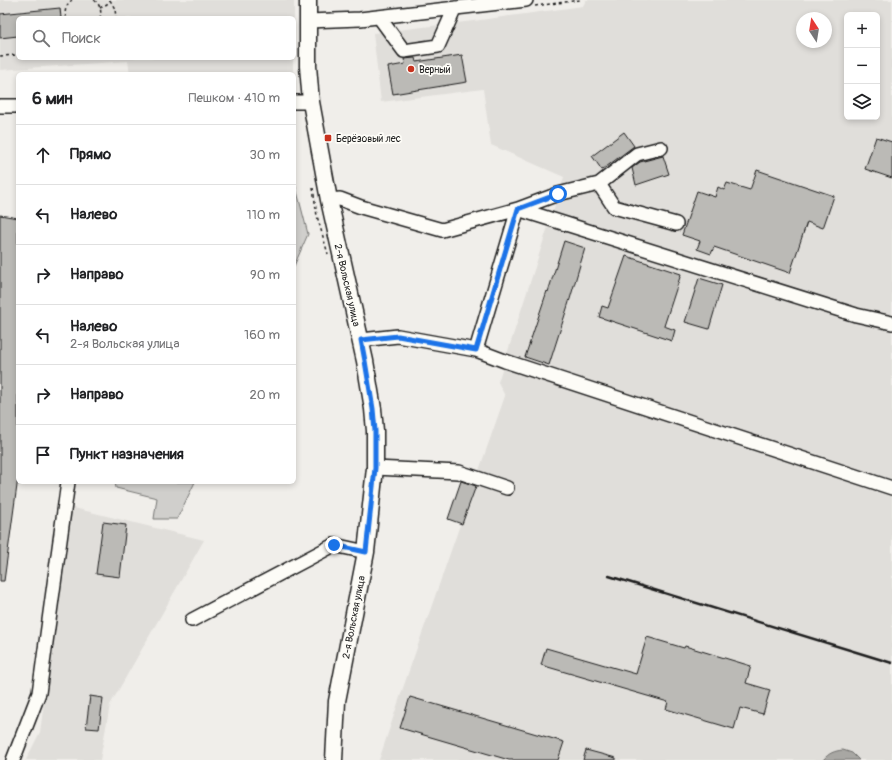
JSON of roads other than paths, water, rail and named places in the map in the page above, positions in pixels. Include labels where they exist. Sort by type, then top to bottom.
[{"type":"main road","name":"2-я Вольская улица","points":[[308,0],[308,66],[311,102],[329,200],[361,340],[373,409],[375,431],[375,468],[366,552],[336,701],[334,760]]},
{"type":"street","points":[[308,21],[360,19],[526,0]]},
{"type":"street","points":[[379,17],[404,51],[438,46],[455,8]]},
{"type":"street","points":[[296,102],[311,102]]},
{"type":"street","points":[[0,106],[16,106]]},
{"type":"street","points":[[329,200],[340,199],[361,207],[442,230],[518,209],[558,194],[599,184],[637,154],[661,148]]},
{"type":"street","points":[[599,184],[614,207],[676,224]]},
{"type":"street","points":[[518,209],[848,313],[892,323]]},
{"type":"street","points":[[476,350],[518,209]]},
{"type":"street","points":[[361,340],[398,336],[476,350],[520,366],[892,488]]},
{"type":"street","points":[[375,468],[459,472],[507,488]]},
{"type":"street","points":[[13,760],[39,692],[68,484]]},
{"type":"street","points":[[192,620],[334,545],[366,552]]},
{"type":"railway","points":[[609,576],[892,663]]},
{"type":"place","name":"Верный","points":[[411,69]]},
{"type":"place","name":"Берёзовый лес","points":[[328,138]]}]
